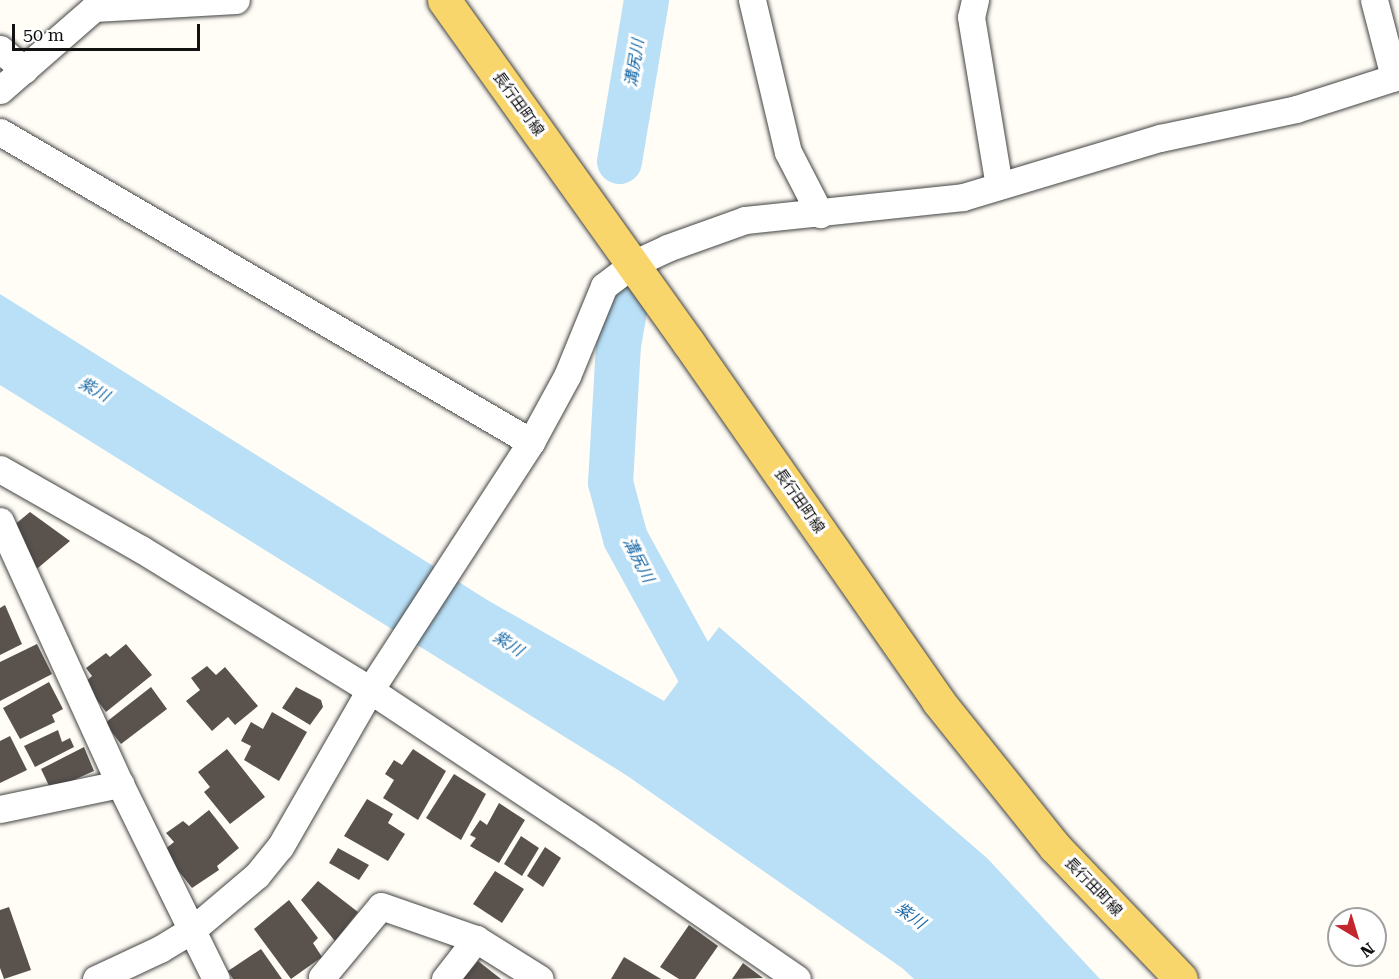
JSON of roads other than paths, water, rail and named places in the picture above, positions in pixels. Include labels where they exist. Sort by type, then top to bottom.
[{"type":"main road","name":"長行田町線","points":[[445,0],[633,264],[938,701],[1055,847],[1181,979]]},
{"type":"street","points":[[0,90],[94,8],[236,0]]},
{"type":"street","points":[[752,0],[788,152],[820,214]]},
{"type":"street","points":[[975,0],[971,17],[999,186]]},
{"type":"street","points":[[96,979],[160,949],[192,930],[257,875],[280,847],[370,690],[526,451],[567,376],[604,286],[633,264],[667,248],[745,220],[820,214],[963,197],[1160,138],[1296,109],[1397,76],[1374,0]]},
{"type":"street","points":[[0,49],[24,70]]},
{"type":"street","points":[[0,132],[526,451]]},
{"type":"street","points":[[0,469],[141,549],[370,690],[587,834],[797,979]]},
{"type":"street","points":[[0,521],[120,784],[216,979]]},
{"type":"street","points":[[0,809],[120,784]]},
{"type":"street","points":[[323,979],[322,976],[381,906],[476,939],[540,979]]},
{"type":"street","points":[[445,979],[476,939]]},
{"type":"water","name":"紫川","points":[[0,294],[489,601],[664,701],[719,627],[987,858],[1100,979],[914,979],[902,968],[626,775],[0,385]]},
{"type":"waterway","name":"溝尻川","points":[[619,161],[646,0]]},
{"type":"waterway","name":"溝尻川","points":[[625,305],[618,344],[610,482],[625,538],[703,680],[716,718]]}]
